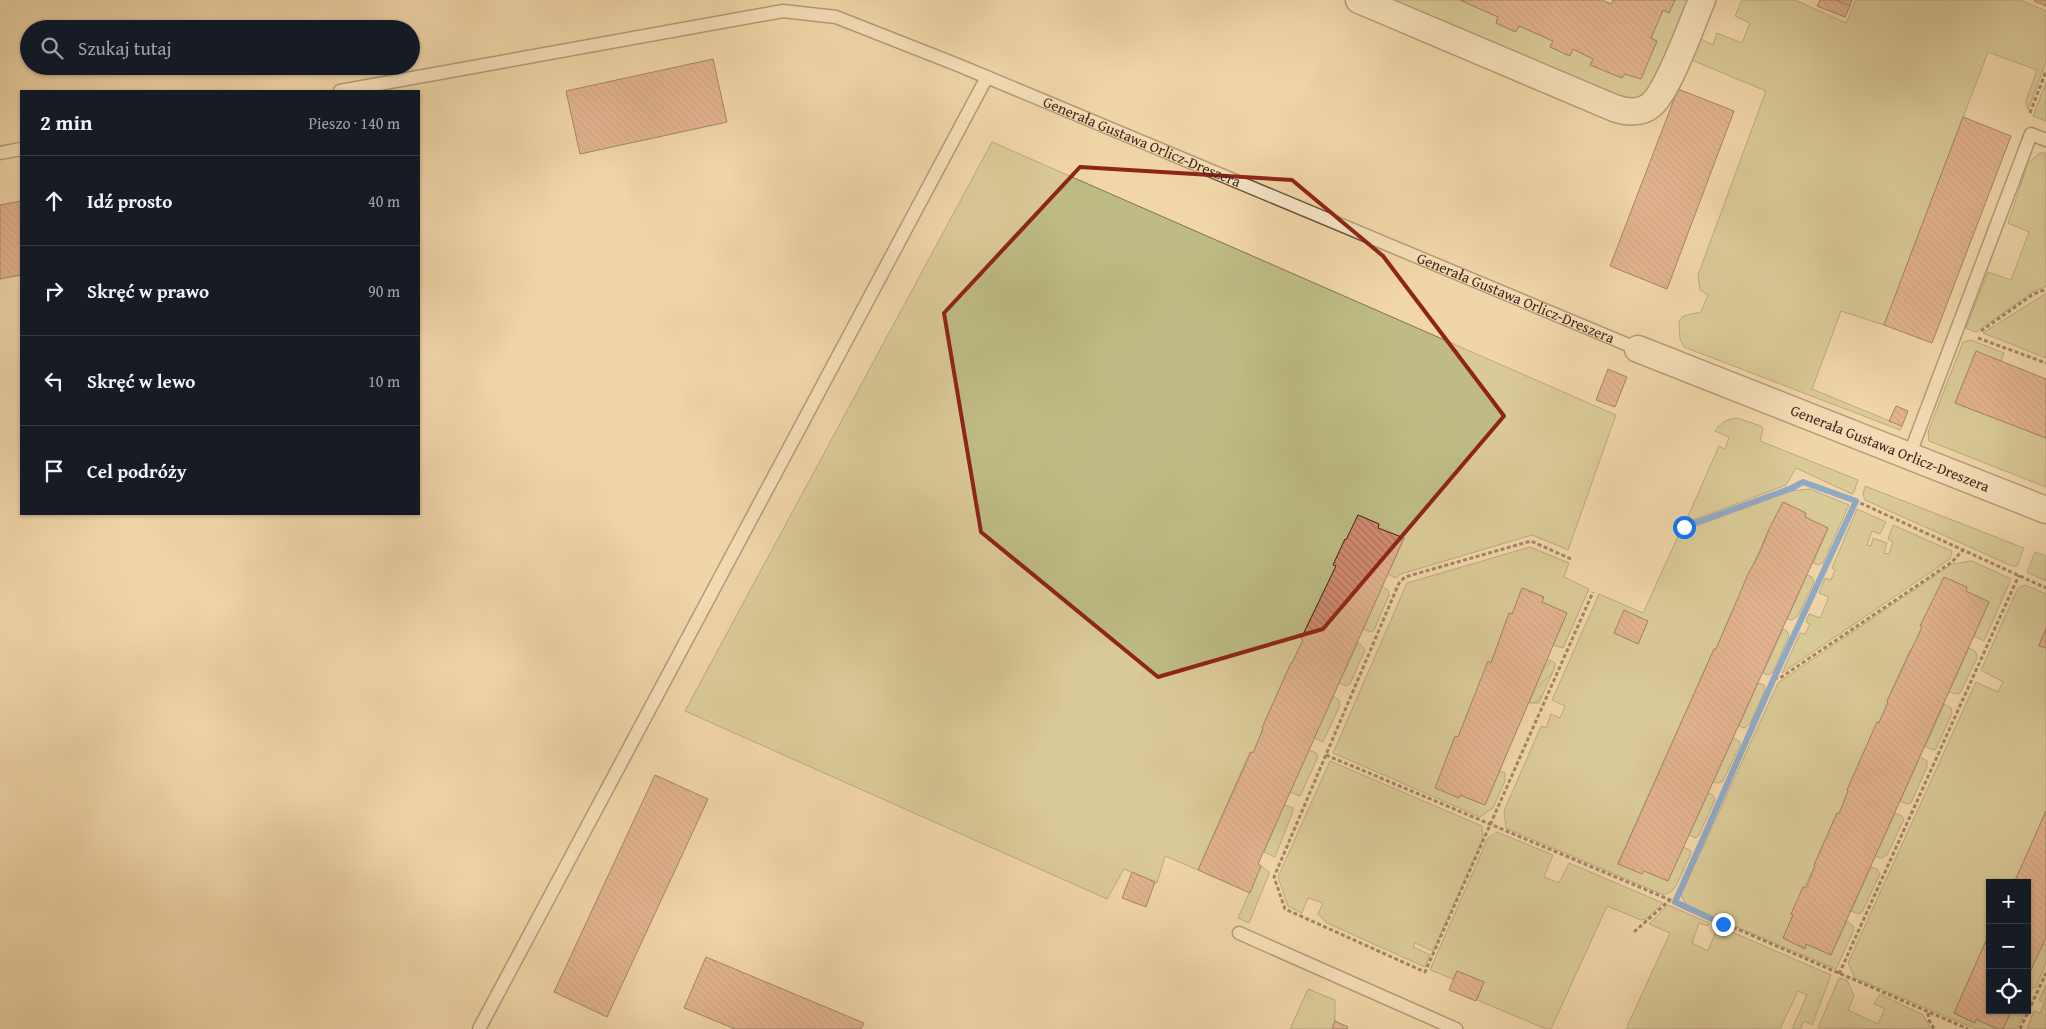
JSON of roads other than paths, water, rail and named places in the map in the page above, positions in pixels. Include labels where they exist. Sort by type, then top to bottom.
[{"type":"street","points":[[1359,0],[1614,108],[1632,112],[1651,106],[1662,93],[1702,0]]},
{"type":"street","name":"Generała Gustawa Orlicz-Dreszera","points":[[1638,348],[2046,510]]},
{"type":"lane","name":"Generała Gustawa Orlicz-Dreszera","points":[[346,90],[783,11],[836,17],[987,77],[1638,348]]},
{"type":"lane","points":[[479,1029],[987,77]]},
{"type":"lane","points":[[1909,456],[2031,134],[2046,140]]},
{"type":"lane","points":[[0,153],[20,149]]},
{"type":"lane","points":[[1239,933],[1456,1029]]}]
